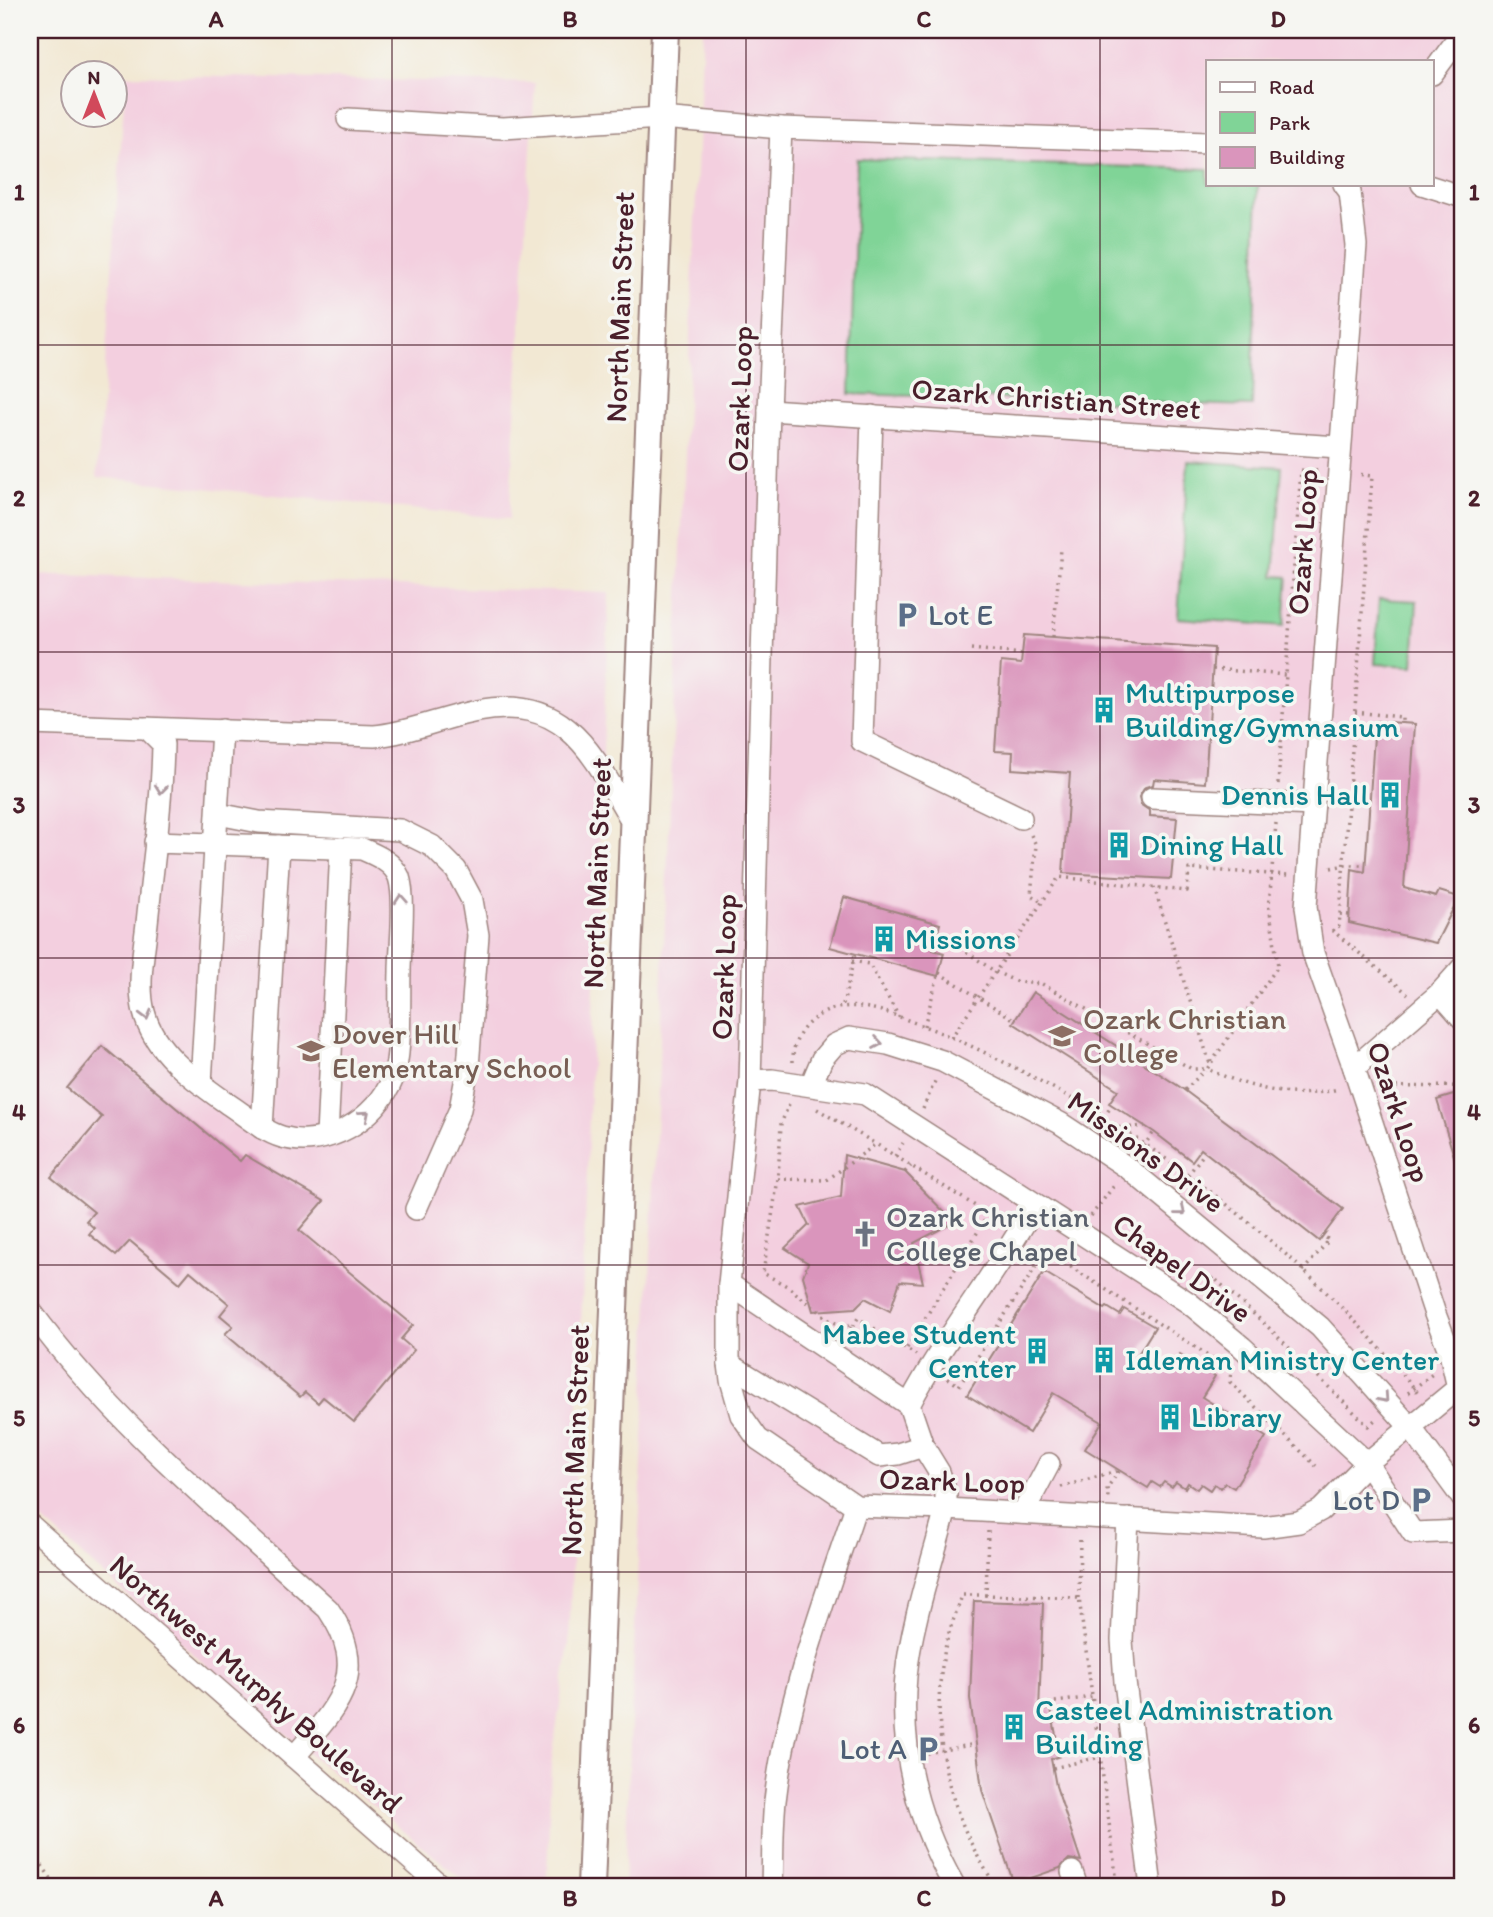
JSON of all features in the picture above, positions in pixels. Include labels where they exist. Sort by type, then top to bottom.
[{"type":"main road","name":"North Main Street","points":[[591,1887],[665,30]]},
{"type":"street","points":[[1434,71],[1463,32]]},
{"type":"street","points":[[348,120],[502,128],[661,118],[781,128],[1206,143]]},
{"type":"street","name":"Ozark Loop","points":[[781,128],[769,410],[750,1081],[729,1284],[729,1364],[741,1415],[758,1439],[856,1506],[946,1508],[1263,1527],[1299,1522],[1321,1510],[1367,1463],[1461,1392],[1354,1068],[1313,953],[1306,907],[1356,245],[1350,192],[1346,186]]},
{"type":"street","points":[[1428,186],[1463,197]]},
{"type":"street","name":"Ozark Christian Street","points":[[769,410],[1339,447]]},
{"type":"street","points":[[872,416],[862,741],[1021,818]]},
{"type":"street","points":[[30,724],[374,736],[395,734],[478,711],[504,708],[528,711],[549,717],[567,727],[582,741],[633,823]]},
{"type":"street","points":[[147,728],[163,744],[142,971],[144,1012],[152,1034],[175,1062],[201,1083],[262,1128],[281,1137],[303,1140],[327,1136],[360,1121],[381,1101],[394,1076],[402,904],[399,876],[384,858],[362,849],[155,842]]},
{"type":"street","points":[[201,1083],[222,730]]},
{"type":"street","points":[[1152,799],[1314,805]]},
{"type":"street","points":[[218,814],[259,822],[400,830],[432,846],[456,870],[472,900],[478,935],[468,1067],[460,1109],[415,1209]]},
{"type":"street","points":[[262,1128],[279,846]]},
{"type":"street","points":[[327,1136],[341,848]]},
{"type":"street","points":[[1354,1068],[1440,993],[1463,967]]},
{"type":"street","points":[[1440,993],[1463,1019]]},
{"type":"street","name":"Missions Drive","points":[[811,1095],[822,1059],[834,1045],[849,1038],[888,1044],[942,1061],[1060,1123],[1128,1168],[1320,1327],[1411,1428],[1463,1499]]},
{"type":"street","name":"Chapel Drive","points":[[750,1081],[772,1080],[811,1095],[865,1094],[1189,1303],[1367,1463],[1413,1532],[1463,1531]]},
{"type":"street","points":[[909,1405],[930,1365],[1019,1234],[1035,1205]]},
{"type":"street","points":[[729,1284],[909,1405],[923,1446],[939,1472],[946,1493],[946,1508],[912,1640],[906,1676],[908,1756],[919,1808],[938,1858],[954,1887]]},
{"type":"street","points":[[30,1310],[147,1443],[328,1609],[337,1622],[348,1650],[344,1688],[333,1711],[294,1758]]},
{"type":"street","points":[[729,1364],[880,1456],[898,1454],[923,1446]]},
{"type":"street","points":[[1023,1513],[1049,1464]]},
{"type":"street","points":[[772,1887],[775,1801],[792,1711],[817,1622],[856,1506]]},
{"type":"street","points":[[1119,1518],[1125,1682],[1152,1887]]},
{"type":"street","name":"Northwest Murphy Boulevard","points":[[30,1525],[442,1887]]},
{"type":"path","points":[[1185,1090],[1210,1064],[1278,966],[1269,905],[1301,470],[1372,475],[1339,926],[1324,934]]},
{"type":"path","points":[[1053,637],[1060,549]]},
{"type":"path","points":[[971,649],[1022,654]]},
{"type":"path","points":[[1213,669],[1286,676]]},
{"type":"path","points":[[1355,712],[1402,717],[1402,723]]},
{"type":"path","points":[[1021,818],[1036,845],[1031,895],[1043,903]]},
{"type":"path","points":[[1345,865],[1366,866]]},
{"type":"path","points":[[895,1156],[929,1100],[951,1037],[1059,877],[1187,891],[1189,869],[1272,875]]},
{"type":"path","points":[[1154,887],[1210,1064]]},
{"type":"path","points":[[1340,915],[1349,915]]},
{"type":"path","points":[[1332,930],[1412,998],[1414,995]]},
{"type":"path","points":[[938,932],[994,971],[1017,982],[1042,984],[1192,1069],[1206,1069],[1247,1086],[1272,1090],[1297,1093],[1325,1092],[1340,1088]]},
{"type":"path","points":[[843,1005],[855,954]]},
{"type":"path","points":[[852,961],[869,964],[899,1017]]},
{"type":"path","points":[[923,1026],[938,975],[1015,1020]]},
{"type":"path","points":[[1390,1087],[1463,1086]]},
{"type":"path","points":[[811,1095],[876,1144],[1231,1370],[1230,1382],[1316,1466]]},
{"type":"path","points":[[1104,1117],[1112,1105]]},
{"type":"path","points":[[1121,1129],[1145,1126]]},
{"type":"path","points":[[1059,1260],[1154,1132]]},
{"type":"path","points":[[778,1179],[827,1180],[876,1144]]},
{"type":"path","points":[[1145,1144],[1188,1175],[1333,1298],[1419,1394]]},
{"type":"path","points":[[1188,1175],[1205,1152]]},
{"type":"path","points":[[905,1171],[911,1166]]},
{"type":"path","points":[[907,1349],[989,1215]]},
{"type":"path","points":[[1303,1271],[1329,1240],[1323,1236]]},
{"type":"path","points":[[834,1354],[858,1318],[959,1386],[1046,1251]]},
{"type":"path","points":[[763,1273],[787,1286],[832,1322],[853,1326]]},
{"type":"path","points":[[1189,1303],[1213,1277],[1268,1326],[1368,1426],[1414,1389]]},
{"type":"path","points":[[1061,1487],[1120,1471],[1107,1488],[1119,1518]]},
{"type":"path","points":[[986,1595],[989,1511]]},
{"type":"path","points":[[1080,1516],[1079,1598],[1116,1875]]},
{"type":"path","points":[[997,1887],[984,1870],[949,1788],[939,1713],[948,1636],[962,1595],[1079,1598]]},
{"type":"path","points":[[1041,1703],[1092,1697]]},
{"type":"path","points":[[908,1756],[976,1744]]},
{"type":"path","points":[[1053,1768],[1100,1757]]},
{"type":"path","points":[[30,1848],[57,1887]]},
{"type":"shaded area","name":"Ozark Christian College","points":[[703,30],[1463,30],[1463,1887],[624,1887]]},
{"type":"shaded area","points":[[130,75],[535,83],[509,519],[97,477],[122,130],[130,130]]},
{"type":"shaded area","name":"Dover Hill Elementary School","points":[[30,574],[609,593],[569,1643],[551,1765],[547,1875],[543,1887],[472,1887],[257,1711],[30,1509]]},
{"type":"green space","points":[[857,159],[1206,169],[1206,186],[1258,186],[1252,406],[850,394]]},
{"type":"green space","points":[[1188,461],[1282,467],[1274,576],[1288,577],[1284,626],[1178,618]]},
{"type":"green space","points":[[1379,599],[1417,601],[1413,666],[1375,664]]},
{"type":"building","name":"Multipurpose Building/Gymnasium","points":[[1024,635],[1214,648],[1205,783],[1154,779],[1153,785],[1145,787],[1139,797],[1141,805],[1150,811],[1150,816],[1177,818],[1171,879],[1063,873],[1070,773],[1012,769],[1013,752],[995,751],[1001,662],[1021,664]]},
{"type":"building","name":"Dennis Hall","points":[[1375,721],[1415,724],[1404,888],[1436,897],[1439,891],[1459,897],[1436,943],[1349,923],[1352,869],[1365,872]]},
{"type":"building","name":"Missions","points":[[844,897],[940,924],[933,950],[944,953],[938,976],[830,947]]},
{"type":"building","points":[[1033,992],[1180,1087],[1343,1209],[1319,1241],[1201,1149],[1192,1161],[1109,1103],[1118,1090],[1013,1023]]},
{"type":"building","points":[[102,1046],[240,1161],[245,1155],[324,1201],[299,1230],[413,1325],[401,1339],[414,1350],[354,1422],[323,1397],[318,1403],[305,1392],[300,1397],[225,1334],[233,1326],[220,1315],[229,1304],[190,1271],[180,1283],[130,1241],[116,1256],[89,1234],[94,1228],[86,1221],[94,1212],[51,1177],[102,1117],[67,1088]]},
{"type":"building","points":[[1463,1092],[1463,1172],[1459,1173],[1437,1100]]},
{"type":"building","name":"Ozark Christian College Chapel","points":[[844,1155],[905,1172],[954,1222],[914,1243],[923,1283],[900,1281],[890,1311],[865,1298],[855,1308],[813,1311],[803,1276],[808,1263],[785,1248],[809,1225],[800,1207],[841,1197]]},
{"type":"building","points":[[1044,1272],[1105,1309],[1107,1307],[1120,1315],[1124,1309],[1155,1327],[1137,1356],[1167,1374],[1180,1354],[1215,1376],[1202,1397],[1266,1437],[1234,1488],[1225,1483],[1221,1488],[1214,1484],[1210,1490],[1201,1484],[1197,1489],[1188,1483],[1185,1488],[1176,1482],[1172,1487],[1164,1482],[1160,1487],[1152,1482],[1148,1488],[1085,1449],[1102,1422],[1053,1393],[1029,1433],[967,1395]]},
{"type":"building","name":"Casteel Administration Building","points":[[974,1601],[1043,1603],[1039,1711],[1051,1709],[1060,1756],[1051,1759],[1056,1786],[1081,1861],[1069,1859],[1060,1868],[1014,1884],[982,1790],[970,1698]]},
{"type":"place","name":"Lot E","points":[[907,615]]},
{"type":"place","name":"Multipurpose Building/Gymnasium","points":[[1104,710]]},
{"type":"place","name":"Dennis Hall","points":[[1390,795]]},
{"type":"place","name":"Dining Hall","points":[[1119,845]]},
{"type":"place","name":"Missions","points":[[884,939]]},
{"type":"place","name":"Ozark Christian College","points":[[1062,1036]]},
{"type":"place","name":"Dover Hill Elementary School","points":[[311,1051]]},
{"type":"place","name":"Ozark Christian College Chapel","points":[[865,1234]]},
{"type":"place","name":"Mabee Student Center","points":[[1037,1351]]},
{"type":"place","name":"Idleman Ministry Center","points":[[1104,1360]]},
{"type":"place","name":"Library","points":[[1170,1417]]},
{"type":"place","name":"Lot D","points":[[1421,1500]]},
{"type":"place","name":"Casteel Administration Building","points":[[1014,1727]]},
{"type":"place","name":"Lot A","points":[[928,1749]]}]
